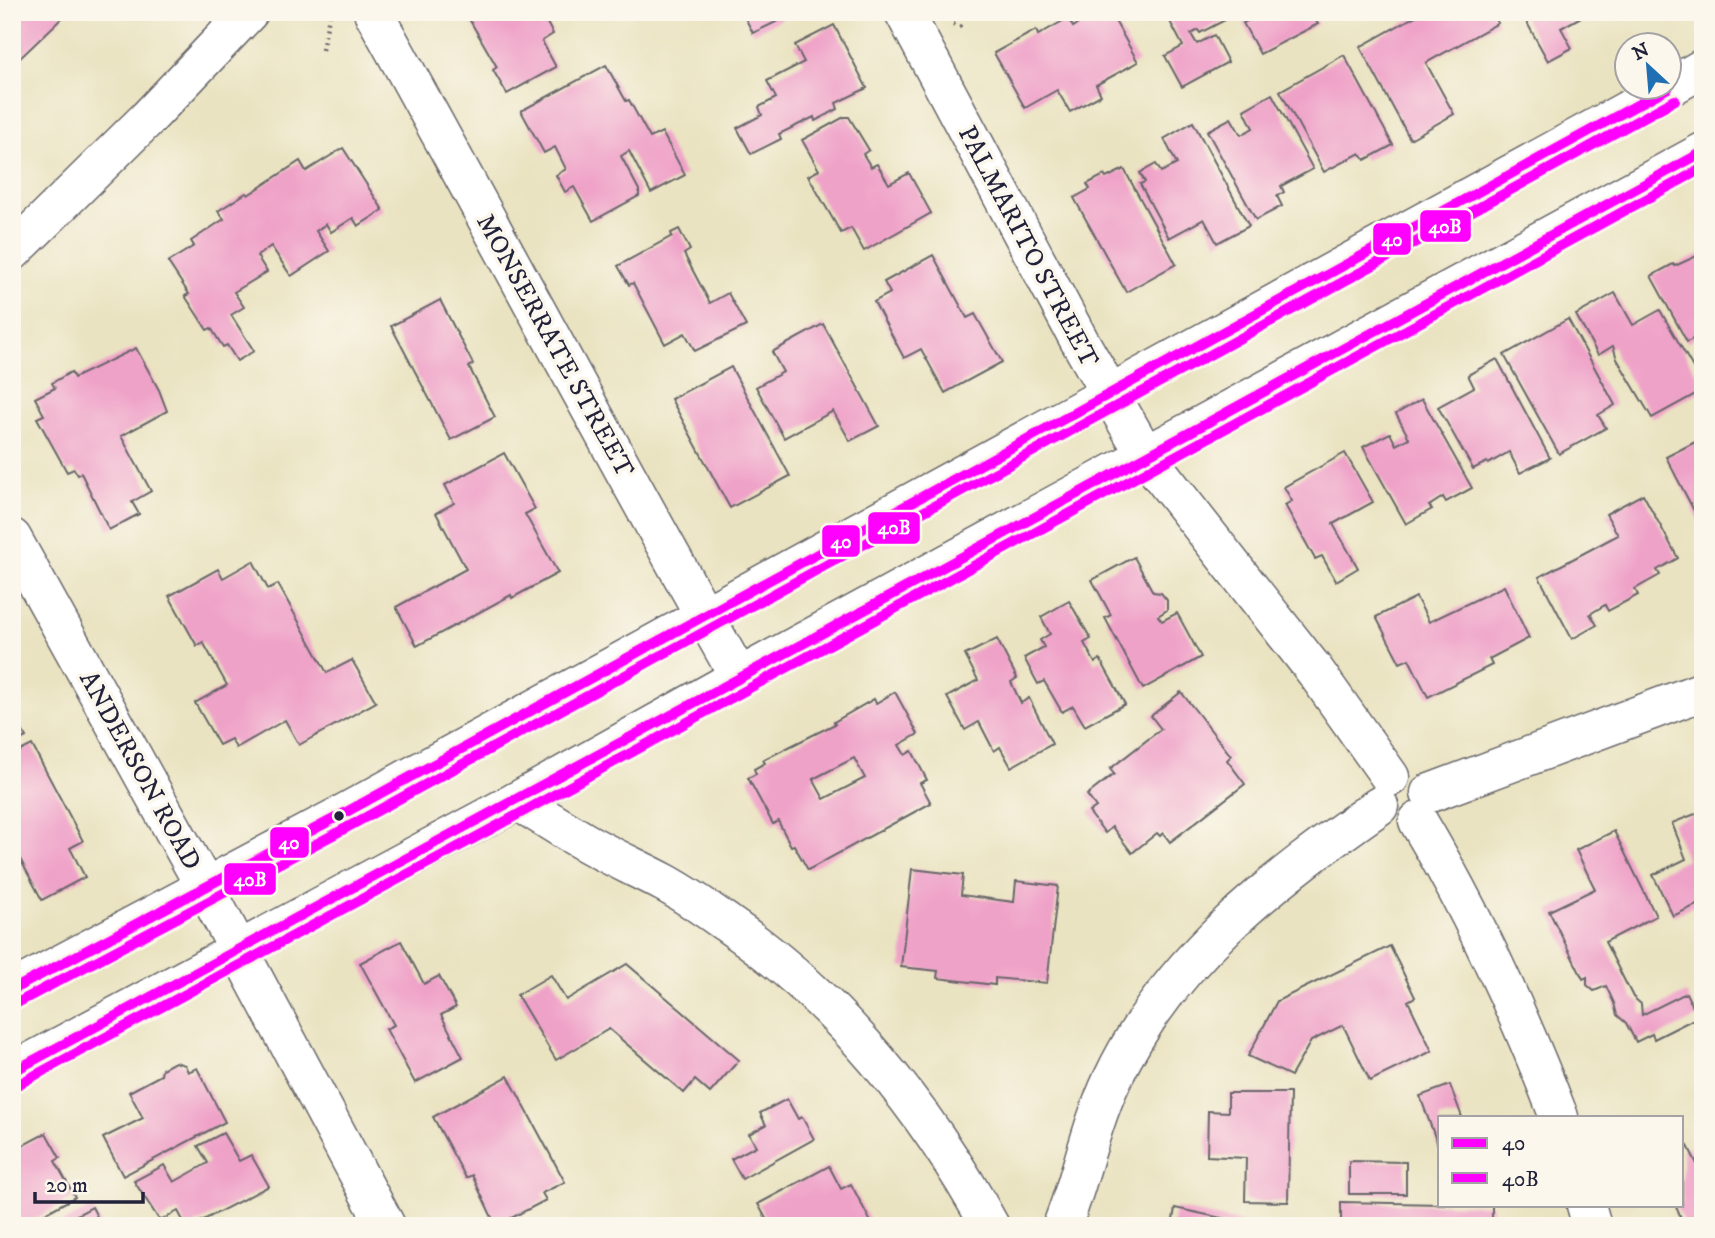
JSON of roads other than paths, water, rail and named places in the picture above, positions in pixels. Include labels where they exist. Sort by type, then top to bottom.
[{"type":"street","points":[[12,251],[148,118],[248,12]]},
{"type":"street","name":"MONSERRATE STREET","points":[[373,12],[739,677]]},
{"type":"street","name":"PALMARITO STREET","points":[[904,12],[1146,456],[1284,631],[1385,792]]},
{"type":"street","points":[[1684,79],[1703,68]]},
{"type":"street","points":[[12,990],[704,616],[1642,102]]},
{"type":"street","points":[[12,1072],[517,801],[739,677],[1703,152]]},
{"type":"street","name":"ANDERSON ROAD","points":[[12,538],[205,887],[386,1226]]},
{"type":"street","points":[[1424,807],[1703,691]]},
{"type":"street","points":[[1062,1226],[1112,1081],[1124,1056],[1170,988],[1203,947],[1255,899],[1406,772],[1427,785],[1424,807],[1456,889],[1533,1049],[1559,1116]]},
{"type":"street","points":[[517,801],[584,842],[668,884],[761,947],[814,993],[857,1037],[895,1084],[958,1172],[990,1226]]},
{"type":"street","points":[[1586,1206],[1592,1226]]}]
